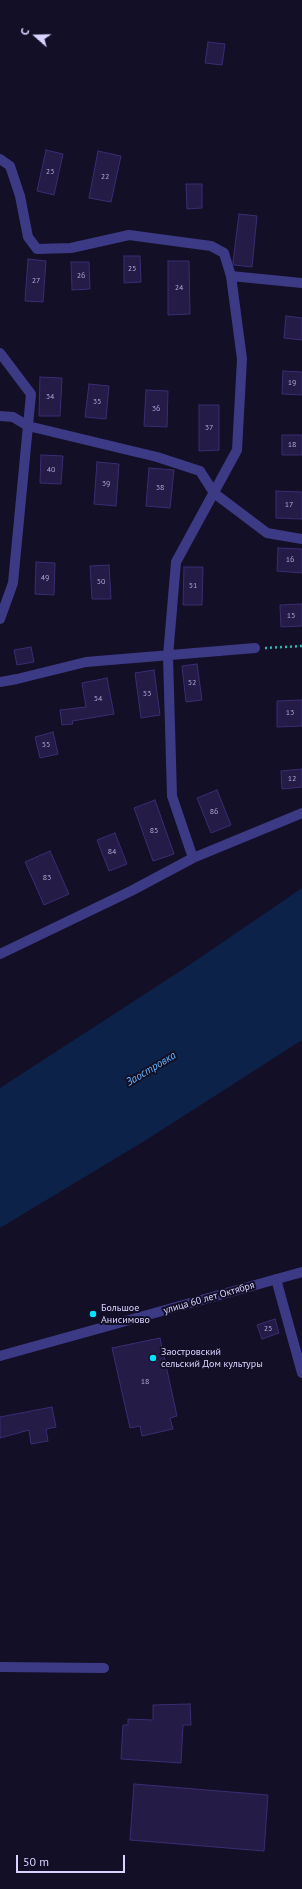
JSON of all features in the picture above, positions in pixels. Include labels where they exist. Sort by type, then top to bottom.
[{"type":"street","points":[[0,159],[10,166],[20,196],[28,237],[38,249],[71,248],[129,235],[211,246],[224,253],[231,276],[242,359],[237,450],[176,562],[168,656],[172,796],[193,858]]},
{"type":"street","points":[[231,276],[302,283]]},
{"type":"street","points":[[0,353],[31,394],[13,583],[0,620]]},
{"type":"street","points":[[0,416],[13,417],[28,426],[157,457],[200,471],[214,493],[267,533],[302,539]]},
{"type":"street","points":[[0,682],[86,662],[255,648]]},
{"type":"street","points":[[0,954],[131,891],[193,858],[302,813]]},
{"type":"street","name":"улица 60 лет Октября","points":[[0,1356],[302,1272]]},
{"type":"street","points":[[276,1279],[302,1373]]},
{"type":"street","points":[[0,1667],[104,1668]]},
{"type":"path","points":[[255,648],[302,646]]},
{"type":"water","name":"Заостровка","points":[[302,888],[302,1040],[146,1140],[0,1228],[0,1088],[185,968]]},
{"type":"building","points":[[208,42],[225,44],[222,65],[205,63]]},
{"type":"building","points":[[46,150],[63,154],[54,195],[37,191]]},
{"type":"building","points":[[98,151],[121,156],[111,202],[89,198]]},
{"type":"building","points":[[186,184],[202,184],[202,208],[187,209]]},
{"type":"building","points":[[239,214],[257,216],[252,267],[234,265],[233,262]]},
{"type":"building","points":[[124,256],[140,256],[141,282],[124,283]]},
{"type":"building","points":[[28,259],[46,261],[43,302],[25,301]]},
{"type":"building","points":[[168,261],[189,261],[190,314],[168,315]]},
{"type":"building","points":[[71,262],[89,262],[90,289],[72,290]]},
{"type":"building","points":[[286,316],[302,318],[302,340],[284,338]]},
{"type":"building","points":[[283,371],[302,372],[302,395],[282,394]]},
{"type":"building","points":[[40,377],[62,378],[60,416],[39,416]]},
{"type":"building","points":[[89,384],[109,386],[106,419],[85,417]]},
{"type":"building","points":[[146,390],[168,391],[167,427],[144,426]]},
{"type":"building","points":[[199,405],[219,405],[219,450],[199,451]]},
{"type":"building","points":[[282,435],[302,435],[302,455],[282,455]]},
{"type":"building","points":[[41,455],[63,456],[61,484],[40,483]]},
{"type":"building","points":[[97,462],[119,464],[116,506],[94,504]]},
{"type":"building","points":[[149,468],[174,470],[170,508],[146,506]]},
{"type":"building","points":[[276,491],[302,492],[302,519],[276,518]]},
{"type":"building","points":[[278,548],[302,549],[302,573],[277,571]]},
{"type":"building","points":[[36,562],[55,563],[54,595],[35,594]]},
{"type":"building","points":[[109,565],[111,599],[92,599],[90,566]]},
{"type":"building","points":[[184,567],[203,567],[202,605],[183,605]]},
{"type":"building","points":[[302,604],[302,626],[281,627],[280,605]]},
{"type":"building","points":[[31,647],[34,662],[17,665],[14,650]]},
{"type":"building","points":[[197,664],[202,700],[186,702],[182,666]]},
{"type":"building","points":[[154,670],[160,715],[141,718],[135,673]]},
{"type":"building","points":[[107,678],[114,714],[72,721],[73,724],[62,725],[60,710],[86,707],[82,683]]},
{"type":"building","points":[[302,700],[302,726],[277,727],[277,701]]},
{"type":"building","points":[[53,732],[58,754],[40,758],[35,737]]},
{"type":"building","points":[[302,769],[302,787],[282,789],[281,771]]},
{"type":"building","points":[[217,790],[231,825],[211,833],[197,798]]},
{"type":"building","points":[[155,800],[174,854],[153,861],[134,808]]},
{"type":"building","points":[[115,833],[127,864],[109,871],[97,840]]},
{"type":"building","points":[[50,851],[69,894],[44,905],[25,862]]},
{"type":"building","points":[[275,1319],[279,1333],[262,1339],[257,1325]]},
{"type":"building","points":[[160,1338],[177,1416],[170,1418],[173,1429],[142,1436],[140,1426],[130,1428],[112,1348]]},
{"type":"building","points":[[52,1407],[56,1427],[46,1429],[48,1441],[31,1444],[29,1430],[0,1438],[0,1417]]},
{"type":"building","points":[[190,1704],[191,1725],[183,1725],[181,1763],[121,1759],[123,1725],[128,1725],[128,1719],[153,1720],[153,1705]]},
{"type":"building","points":[[134,1784],[268,1795],[264,1851],[130,1840]]},
{"type":"place","name":"Большое Анисимово","points":[[93,1314]]},
{"type":"place","name":"Заостровский сельский Дом культуры","points":[[153,1358]]}]
